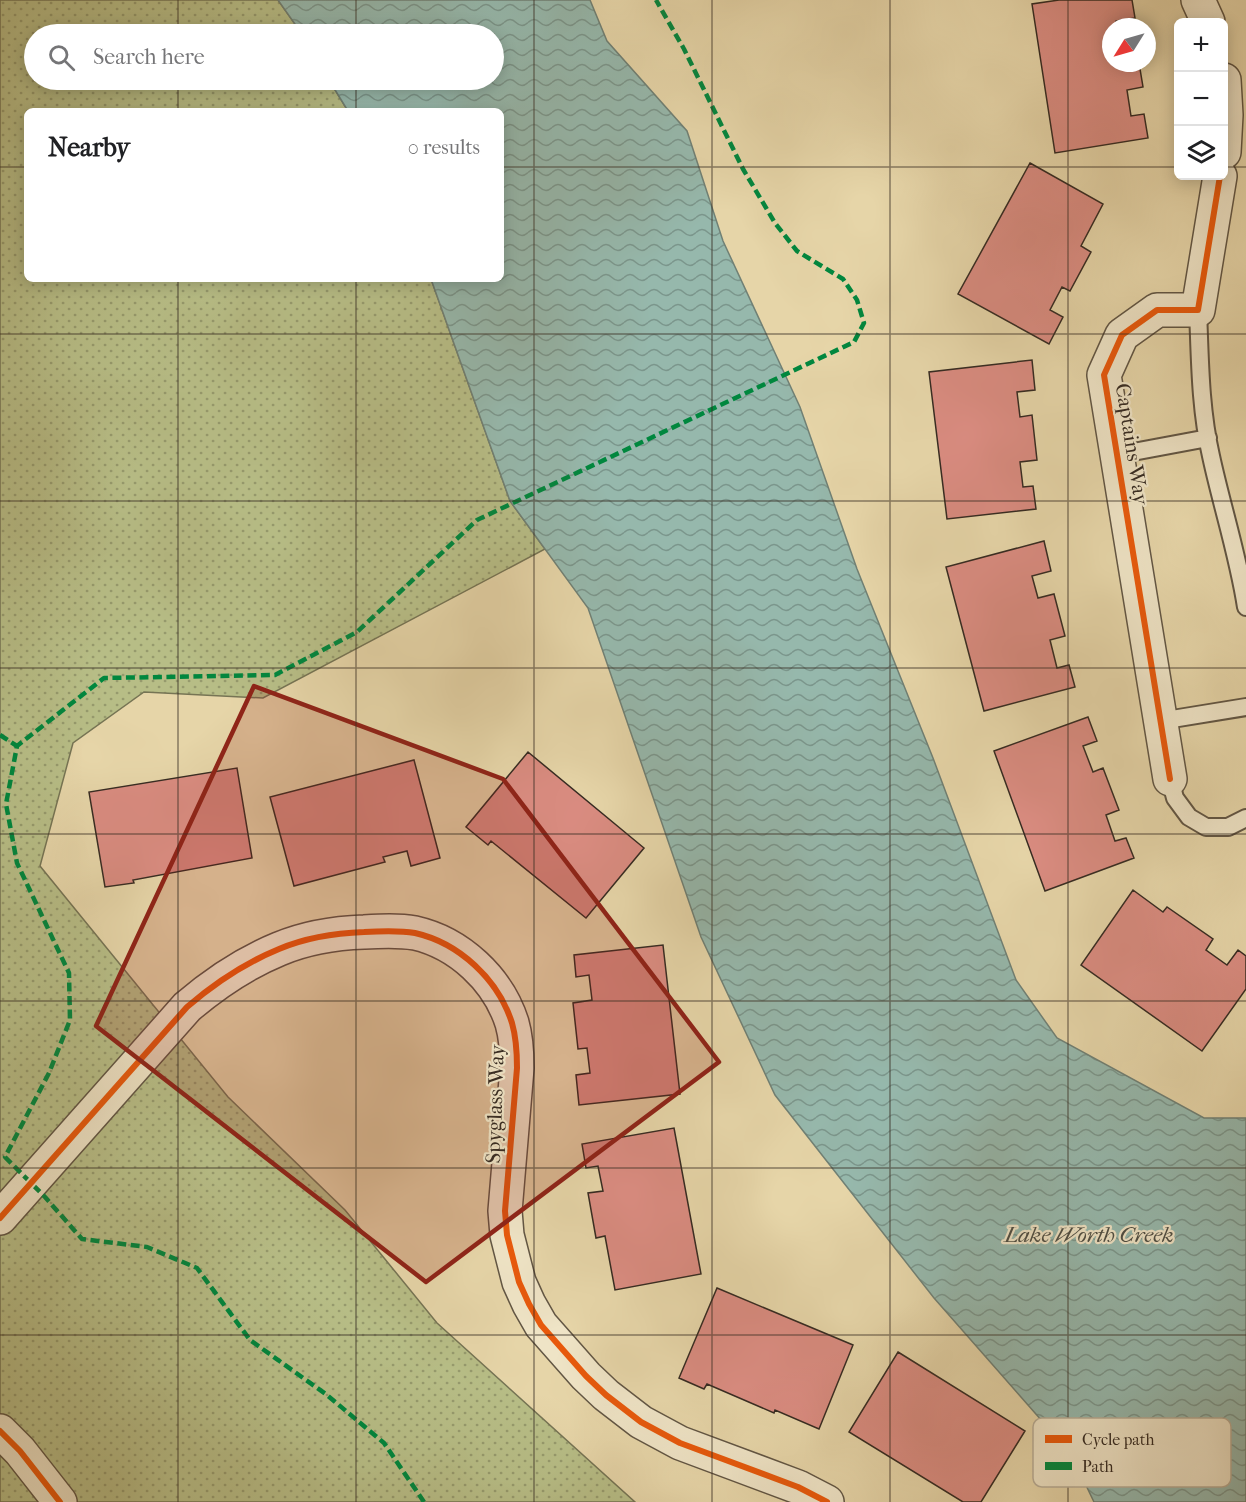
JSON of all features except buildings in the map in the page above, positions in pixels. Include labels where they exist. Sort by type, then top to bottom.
[{"type":"street","points":[[1198,0],[1206,18]]},
{"type":"street","points":[[1198,310],[1219,180]]},
{"type":"street","name":"Captains Way","points":[[1170,779],[1104,375],[1122,335],[1157,310],[1198,310]]},
{"type":"street","name":"Spyglass Way","points":[[0,1218],[187,1007],[240,968],[280,948],[345,932],[415,933],[457,951],[475,965],[491,982],[512,1022],[517,1045],[518,1068],[505,1211],[507,1236],[519,1282],[542,1325],[586,1376],[641,1422],[680,1443],[798,1486],[827,1502]]},
{"type":"street","points":[[0,1431],[20,1451],[60,1502]]},
{"type":"lane","points":[[1198,310],[1202,404],[1208,438],[1239,564],[1246,607]]},
{"type":"lane","points":[[1117,455],[1208,438]]},
{"type":"lane","points":[[1160,721],[1246,707]]},
{"type":"lane","points":[[1170,779],[1175,798],[1189,817],[1206,827],[1228,827],[1246,818]]},
{"type":"highlighted area","points":[[254,686],[503,779],[719,1062],[426,1282],[96,1026]]},
{"type":"green space","points":[[0,0],[278,0],[295,24],[24,24],[24,90],[335,90],[346,108],[24,108],[24,282],[432,282],[510,501],[545,549],[263,698],[144,692],[73,743],[40,866],[228,1097],[345,1210],[437,1323],[635,1502],[0,1502]]},
{"type":"water","name":"Lake Worth Creek","points":[[278,0],[590,0],[607,41],[687,131],[723,241],[800,407],[857,569],[933,758],[1016,980],[1057,1038],[1204,1118],[1246,1118],[1246,1502],[1094,1502],[1087,1487],[1231,1487],[1231,1418],[1039,1418],[934,1298],[775,1095],[701,937],[588,608],[510,501],[432,282],[504,282],[504,108],[346,108],[335,90],[504,90],[504,24],[295,24]]},
{"type":"marked path","points":[[424,1502],[384,1443],[327,1395],[250,1340],[197,1268],[147,1247],[82,1239],[5,1157],[49,1073],[70,1020],[69,973],[17,863],[6,804],[17,746],[104,678],[275,675],[357,632],[477,520],[854,342],[864,323],[857,300],[843,279],[797,251],[775,223],[743,169],[684,49],[656,0]]},
{"type":"marked path","points":[[0,735],[17,746]]},
{"type":"cycle path","points":[[1170,779],[1104,375],[1122,335],[1157,310],[1198,310],[1219,180]]},
{"type":"cycle path","points":[[0,1218],[187,1007],[231,974],[279,949],[321,937],[402,931],[431,938],[447,945],[475,965],[497,992],[512,1023],[517,1068],[505,1211],[507,1235],[519,1282],[541,1325],[586,1376],[641,1422],[680,1443],[798,1487],[827,1502]]},
{"type":"cycle path","points":[[0,1431],[20,1451],[60,1502]]}]
